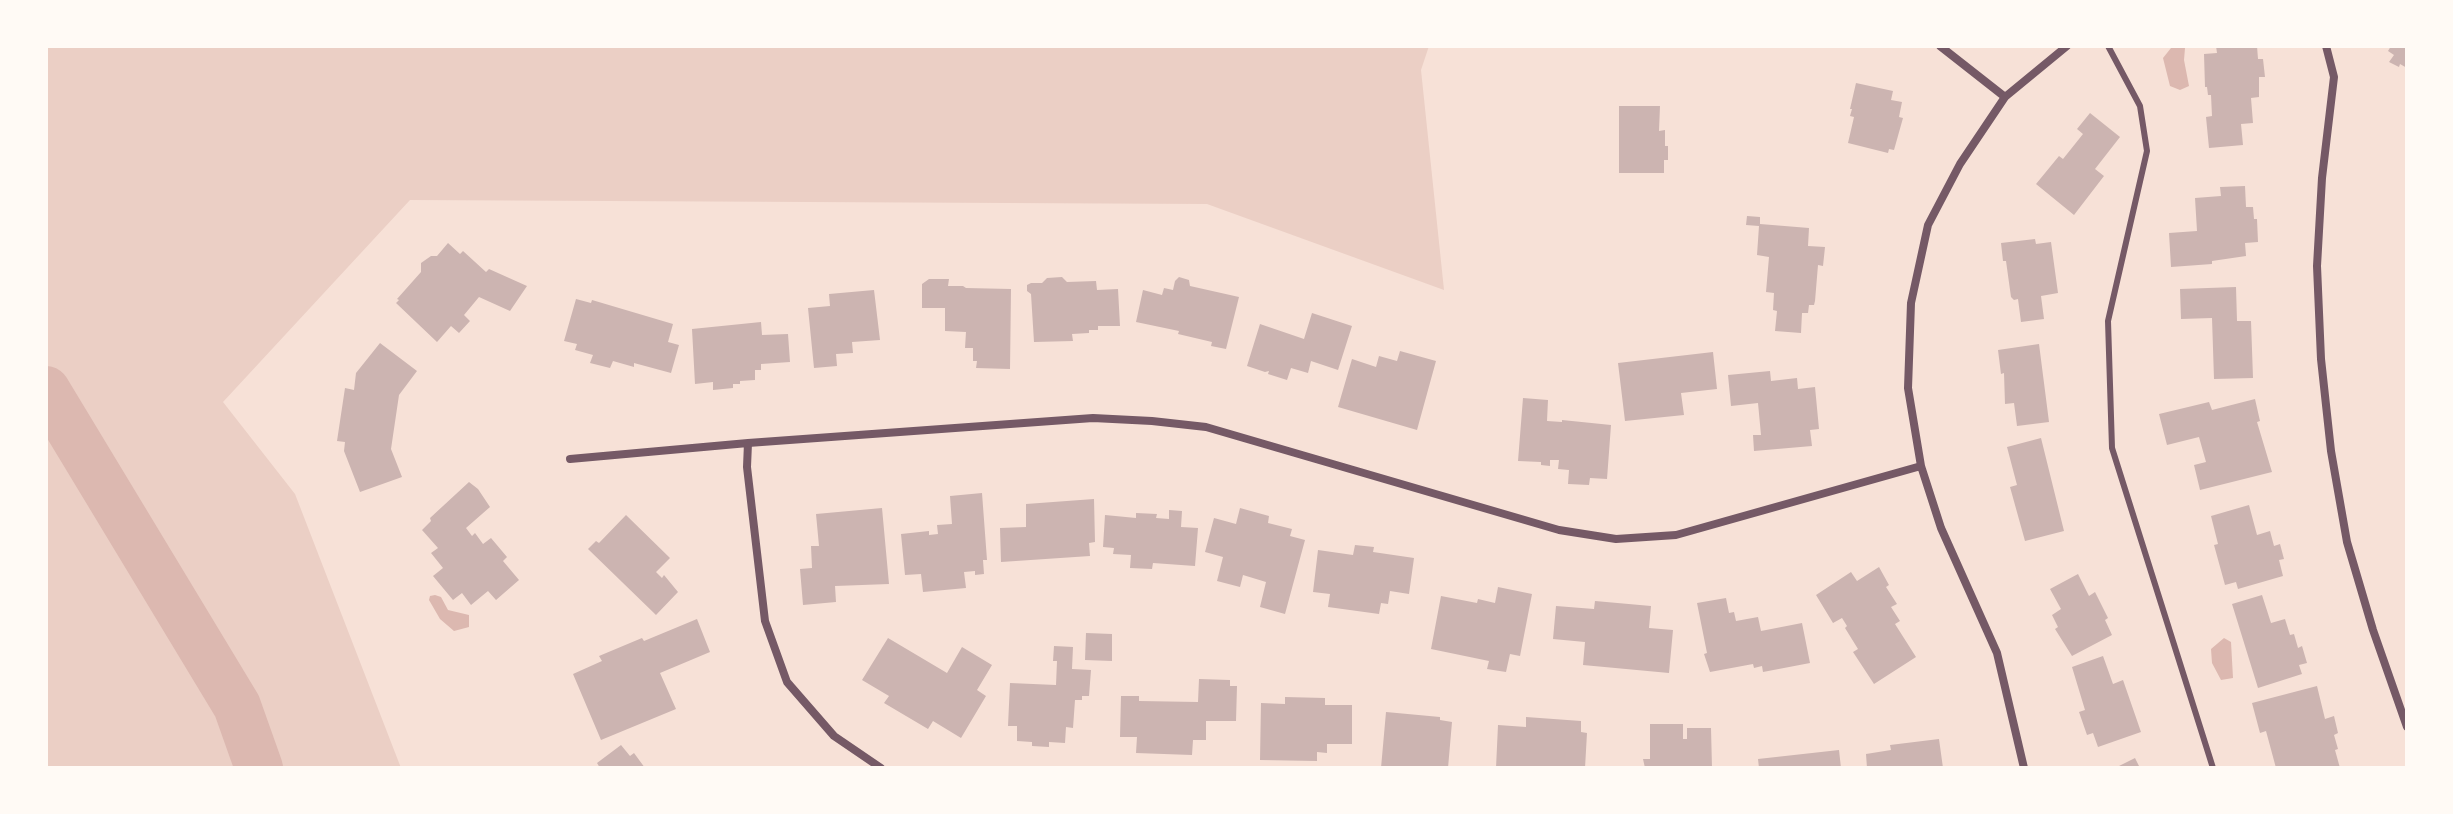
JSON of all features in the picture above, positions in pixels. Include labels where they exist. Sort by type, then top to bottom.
[{"type":"street","points":[[1940,46],[2005,97]]},
{"type":"street","points":[[2024,768],[1997,653],[1941,528],[1921,466],[1908,388],[1911,303],[1928,225],[1960,164],[2005,97],[2067,46]]},
{"type":"street","points":[[2326,46],[2334,77],[2322,178],[2317,266],[2321,359],[2331,451],[2347,542],[2373,630],[2407,727]]},
{"type":"street","points":[[570,459],[1093,418],[1152,421],[1206,427],[1559,530],[1616,539],[1676,535],[1921,466]]},
{"type":"street","points":[[748,443],[747,467],[765,621],[787,682],[834,736],[881,768]]},
{"type":"lane","points":[[2108,46],[2140,106],[2147,151],[2108,321],[2112,448],[2213,768]]},
{"type":"shaded area","points":[[46,46],[1429,46],[1421,70],[1444,290],[1207,204],[410,200],[223,402],[295,494],[401,768],[46,768]]},
{"type":"shaded area","points":[[2171,48],[2185,48],[2189,86],[2180,90],[2170,86],[2163,58]]},
{"type":"shaded area","points":[[430,596],[441,597],[448,610],[469,615],[469,627],[454,631],[440,619],[429,600]]},
{"type":"shaded area","points":[[2224,638],[2231,642],[2233,678],[2221,680],[2212,663],[2211,649]]},
{"type":"building","points":[[2216,46],[2257,46],[2258,59],[2263,59],[2265,77],[2259,77],[2259,97],[2251,98],[2253,123],[2241,124],[2243,145],[2209,148],[2206,117],[2212,116],[2211,95],[2205,87],[2204,54],[2217,53]]},
{"type":"building","points":[[2391,46],[2407,46],[2407,68],[2389,62],[2394,55],[2388,51]]},
{"type":"building","points":[[1856,83],[1893,91],[1891,100],[1902,102],[1899,117],[1903,118],[1894,150],[1889,149],[1888,153],[1848,143],[1854,117],[1850,116],[1850,109]]},
{"type":"building","points":[[1619,106],[1660,106],[1659,131],[1665,130],[1665,146],[1668,146],[1664,173],[1619,173]]},
{"type":"building","points":[[2090,113],[2120,137],[2095,169],[2104,176],[2074,215],[2036,184],[2059,156],[2063,159],[2083,134],[2077,129]]},
{"type":"building","points":[[2245,186],[2246,207],[2253,207],[2254,219],[2257,219],[2258,242],[2245,243],[2246,256],[2212,261],[2212,264],[2171,267],[2169,233],[2197,231],[2195,198],[2221,196],[2220,187]]},
{"type":"building","points":[[1747,216],[1760,217],[1760,224],[1809,228],[1808,246],[1825,247],[1823,266],[1818,265],[1814,305],[1809,305],[1808,313],[1802,313],[1801,333],[1775,331],[1777,311],[1773,310],[1774,293],[1766,292],[1769,257],[1757,255],[1759,226],[1746,225]]},
{"type":"building","points":[[2035,239],[2036,244],[2051,242],[2058,293],[2041,296],[2044,319],[2021,322],[2018,299],[2011,297],[2001,243]]},
{"type":"building","points":[[448,243],[460,254],[463,251],[486,272],[489,269],[527,286],[510,311],[479,297],[464,315],[470,321],[459,333],[451,326],[437,342],[396,303],[421,272],[421,263],[431,256],[437,256]]},
{"type":"building","points":[[1062,277],[1067,282],[1096,281],[1097,290],[1118,289],[1120,326],[1098,326],[1098,330],[1089,330],[1089,333],[1072,334],[1073,341],[1034,342],[1031,294],[1027,291],[1027,285]]},
{"type":"building","points":[[1179,277],[1189,280],[1190,286],[1239,297],[1226,349],[1211,346],[1212,342],[1178,334],[1179,331],[1136,322],[1143,290],[1162,295],[1164,288],[1173,290]]},
{"type":"building","points":[[929,279],[949,279],[948,286],[1011,289],[1010,369],[976,368],[973,348],[965,348],[966,332],[945,331],[945,308],[922,308],[922,284]]},
{"type":"building","points":[[2236,287],[2237,321],[2251,321],[2253,378],[2214,379],[2212,318],[2181,319],[2180,289]]},
{"type":"building","points":[[874,290],[880,340],[852,342],[853,353],[836,354],[837,366],[814,368],[808,308],[830,306],[829,294]]},
{"type":"building","points":[[576,299],[591,303],[592,300],[673,324],[668,342],[679,345],[671,373],[634,363],[634,367],[613,361],[610,368],[590,363],[593,355],[575,350],[577,344],[564,341]]},
{"type":"building","points":[[1312,313],[1352,326],[1338,370],[1311,361],[1308,373],[1291,368],[1287,380],[1268,374],[1269,371],[1247,366],[1260,324],[1304,339]]},
{"type":"building","points":[[761,322],[762,335],[788,334],[790,362],[761,364],[761,370],[755,370],[755,380],[740,381],[740,384],[733,384],[733,388],[713,390],[713,382],[695,384],[692,329]]},
{"type":"building","points":[[380,343],[417,371],[399,395],[391,449],[402,477],[360,492],[344,451],[345,442],[337,441],[345,388],[354,390],[356,373]]},
{"type":"building","points":[[2039,344],[2049,422],[2017,426],[2014,403],[2005,404],[2004,373],[2001,374],[1998,350]]},
{"type":"building","points":[[1400,351],[1436,361],[1417,430],[1338,407],[1352,359],[1376,367],[1379,356],[1397,361]]},
{"type":"building","points":[[1713,352],[1717,389],[1681,393],[1684,415],[1625,421],[1618,363]]},
{"type":"building","points":[[1770,371],[1771,381],[1797,378],[1798,389],[1815,387],[1819,429],[1810,430],[1812,446],[1754,451],[1753,435],[1761,435],[1758,403],[1731,406],[1728,375]]},
{"type":"building","points":[[1523,398],[1548,400],[1547,421],[1611,425],[1607,479],[1590,478],[1589,485],[1568,484],[1569,470],[1558,469],[1559,460],[1550,460],[1550,466],[1541,465],[1541,462],[1518,461]]},
{"type":"building","points":[[2255,399],[2260,421],[2257,422],[2272,472],[2200,490],[2194,465],[2206,462],[2199,437],[2167,445],[2159,414],[2209,402],[2212,410]]},
{"type":"building","points":[[2041,438],[2064,531],[2025,541],[2010,487],[2017,485],[2007,447]]},
{"type":"building","points":[[469,482],[490,507],[466,528],[472,536],[475,533],[483,544],[491,538],[507,557],[503,561],[519,580],[496,600],[488,591],[471,605],[462,593],[453,600],[433,576],[443,568],[431,553],[438,548],[422,530],[431,521],[430,518]]},
{"type":"building","points":[[982,493],[987,560],[983,560],[984,574],[964,572],[966,588],[923,592],[921,574],[905,575],[901,534],[929,531],[929,535],[938,534],[937,525],[952,524],[950,496]]},
{"type":"building","points":[[1094,499],[1095,542],[1089,543],[1090,556],[1001,562],[1000,528],[1026,527],[1026,504]]},
{"type":"building","points":[[2249,505],[2257,535],[2270,531],[2274,546],[2280,544],[2284,559],[2279,560],[2283,576],[2238,589],[2236,582],[2225,585],[2214,545],[2218,544],[2211,516]]},
{"type":"building","points":[[882,508],[889,584],[835,586],[836,602],[803,605],[800,569],[812,568],[811,546],[819,546],[816,514]]},
{"type":"building","points":[[1240,508],[1269,516],[1268,523],[1292,529],[1290,536],[1305,540],[1285,614],[1260,607],[1266,582],[1243,575],[1240,587],[1217,581],[1223,557],[1205,552],[1214,518],[1236,524]]},
{"type":"building","points":[[1169,510],[1182,511],[1181,527],[1198,528],[1195,566],[1153,563],[1152,569],[1130,568],[1131,555],[1113,554],[1114,548],[1103,547],[1105,515],[1136,518],[1136,513],[1157,514],[1156,518],[1169,519]]},
{"type":"building","points":[[626,515],[670,558],[656,572],[662,578],[664,575],[678,592],[656,615],[588,549],[596,541],[599,543]]},
{"type":"building","points":[[1355,545],[1374,547],[1373,552],[1414,558],[1409,594],[1390,591],[1388,604],[1381,603],[1379,614],[1328,607],[1330,594],[1313,592],[1318,550],[1353,555]]},
{"type":"building","points":[[1879,567],[1889,585],[1886,587],[1897,604],[1891,607],[1900,621],[1895,624],[1916,657],[1874,684],[1853,652],[1858,649],[1842,618],[1833,623],[1816,595],[1851,572],[1857,581]]},
{"type":"building","points":[[2078,574],[2089,596],[2095,592],[2108,618],[2105,620],[2112,635],[2072,656],[2055,629],[2058,627],[2052,615],[2061,609],[2050,589]]},
{"type":"building","points":[[1498,587],[1532,594],[1520,656],[1510,654],[1506,672],[1487,669],[1489,661],[1431,649],[1441,596],[1495,603]]},
{"type":"building","points":[[2262,595],[2271,623],[2285,619],[2298,648],[2302,646],[2307,663],[2299,665],[2302,674],[2258,688],[2232,604]]},
{"type":"building","points":[[1726,598],[1729,613],[1734,612],[1736,621],[1758,617],[1761,631],[1802,623],[1810,663],[1763,672],[1762,666],[1754,668],[1753,664],[1710,672],[1704,654],[1707,653],[1697,603]]},
{"type":"building","points":[[1595,601],[1651,606],[1649,628],[1673,630],[1669,673],[1583,665],[1585,642],[1553,639],[1556,606],[1594,609]]},
{"type":"building","points":[[697,619],[710,652],[660,673],[676,709],[601,740],[573,674],[602,661],[599,656]]},
{"type":"building","points":[[1086,633],[1112,634],[1112,661],[1085,660]]},
{"type":"building","points":[[888,638],[947,673],[962,647],[992,665],[977,690],[986,696],[961,738],[933,721],[928,729],[884,703],[889,696],[862,680]]},
{"type":"building","points":[[1054,646],[1073,647],[1072,669],[1091,670],[1089,696],[1075,700],[1073,728],[1066,727],[1065,743],[1049,742],[1049,747],[1032,746],[1032,742],[1017,741],[1017,726],[1008,726],[1010,683],[1056,685]]},
{"type":"building","points":[[2103,656],[2113,684],[2123,680],[2141,732],[2098,747],[2093,733],[2087,735],[2079,712],[2085,710],[2072,667]]},
{"type":"building","points":[[1199,679],[1230,680],[1230,686],[1237,686],[1236,721],[1206,721],[1206,740],[1193,740],[1192,755],[1136,753],[1137,737],[1120,737],[1121,696],[1139,696],[1139,701],[1198,702]]},
{"type":"building","points":[[2317,686],[2325,719],[2334,716],[2338,733],[2334,735],[2338,749],[2335,750],[2340,768],[2276,768],[2266,731],[2260,733],[2252,703]]},
{"type":"building","points":[[1285,697],[1325,698],[1325,705],[1352,705],[1352,744],[1327,744],[1327,753],[1317,752],[1317,761],[1260,760],[1261,703],[1285,704]]},
{"type":"building","points":[[1386,712],[1440,717],[1440,720],[1452,722],[1448,768],[1381,768]]},
{"type":"building","points":[[1526,717],[1581,721],[1581,732],[1587,733],[1585,768],[1496,768],[1498,725],[1526,727]]},
{"type":"building","points":[[1650,724],[1683,724],[1683,739],[1687,739],[1687,728],[1711,728],[1712,768],[1645,768],[1643,759],[1650,759]]},
{"type":"building","points":[[1939,739],[1943,768],[1867,768],[1866,754],[1891,750],[1890,745]]},
{"type":"building","points":[[621,745],[630,756],[634,753],[645,768],[600,768],[597,763]]},
{"type":"building","points":[[1839,750],[1841,768],[1759,768],[1758,759]]},
{"type":"building","points":[[2135,758],[2140,768],[2115,768]]},
{"type":"waterway","points":[[46,390],[237,706],[259,768]]}]
